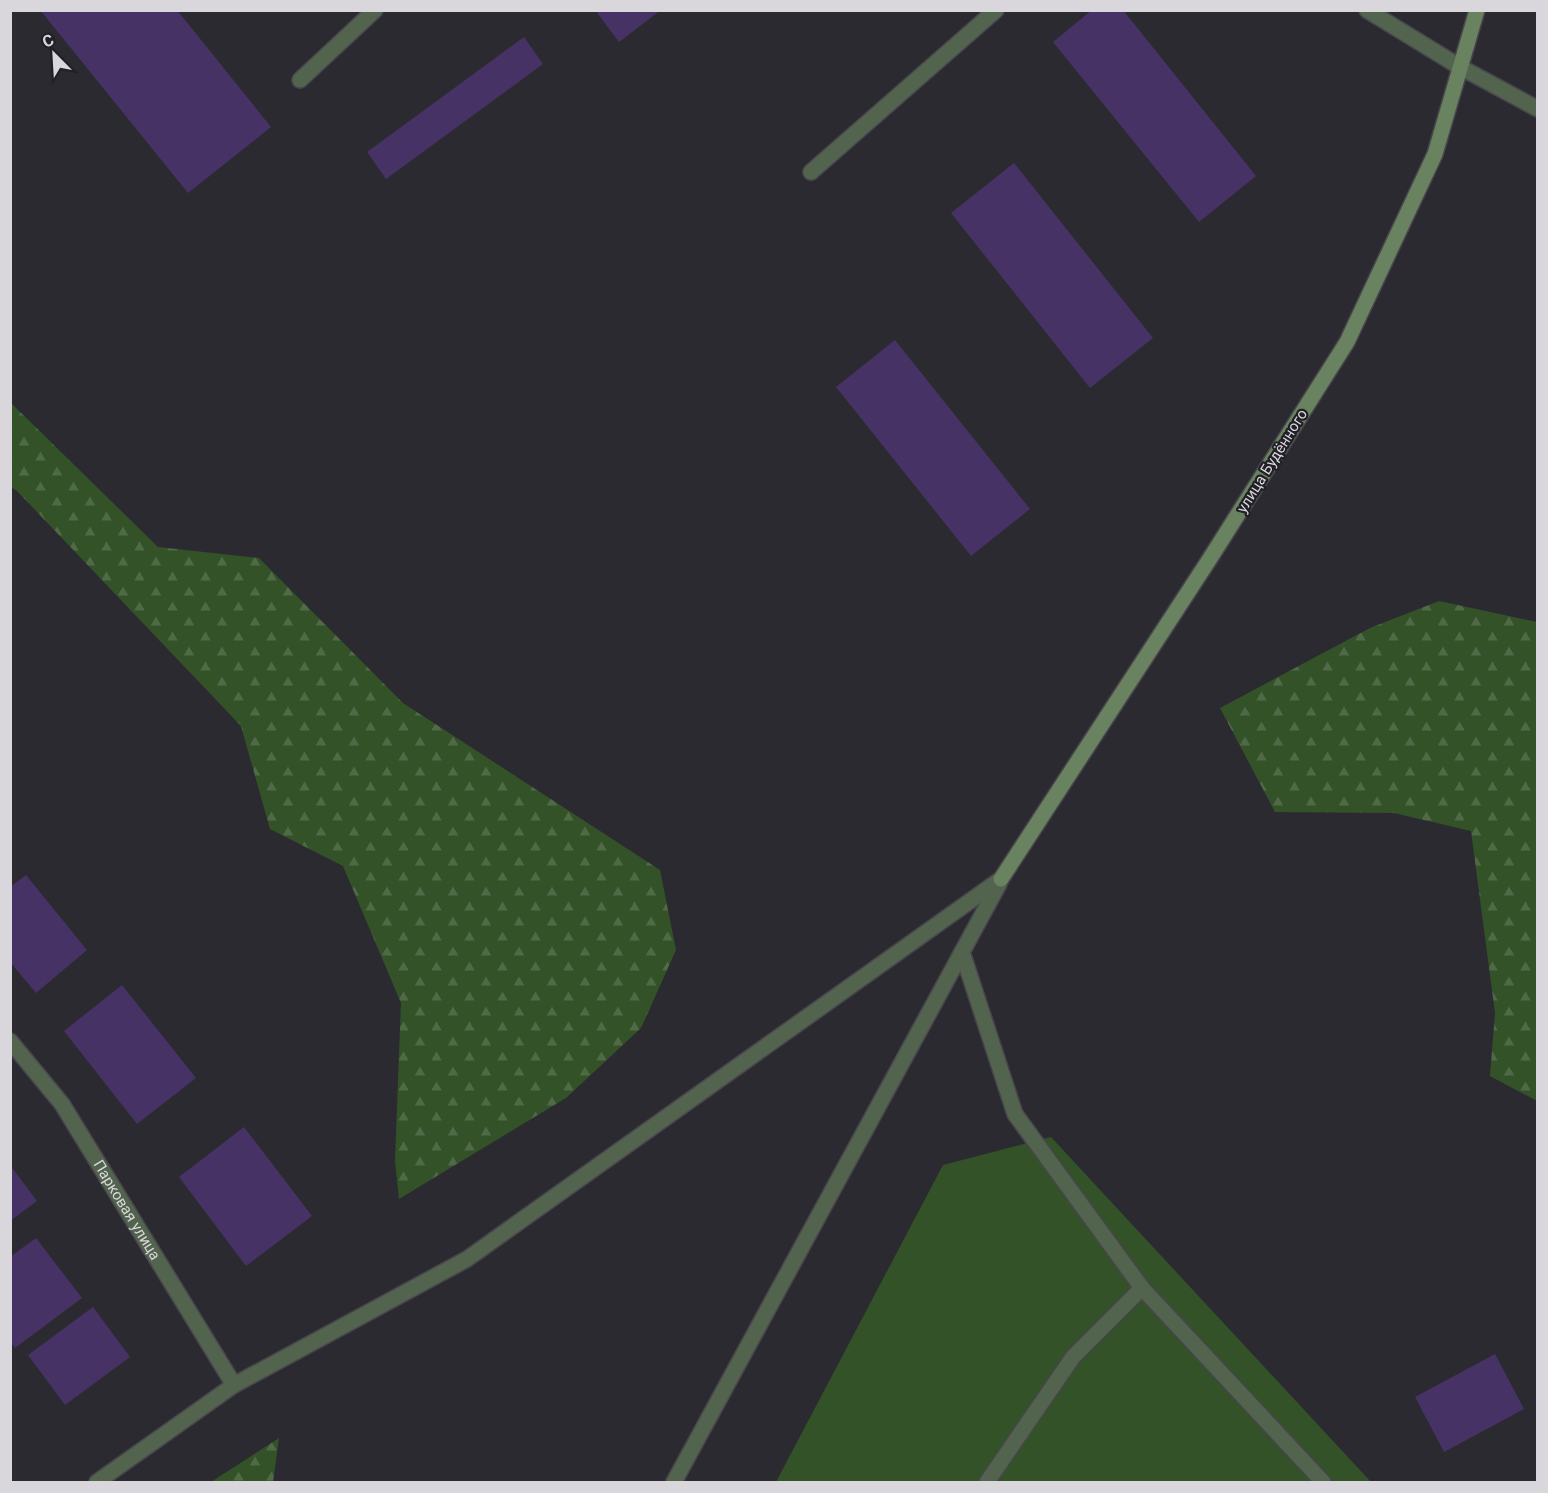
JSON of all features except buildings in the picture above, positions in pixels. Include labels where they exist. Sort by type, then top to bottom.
[{"type":"street","points":[[300,80],[375,10]]},
{"type":"street","points":[[811,172],[996,10]]},
{"type":"street","points":[[1366,10],[1460,67],[1538,109]]},
{"type":"street","name":"улица Будённого","points":[[1001,879],[1209,560],[1347,342],[1435,154],[1477,10]]},
{"type":"street","points":[[674,1482],[1001,879]]},
{"type":"street","points":[[97,1482],[234,1385],[466,1259],[1001,879]]},
{"type":"street","points":[[962,952],[1015,1114],[1142,1288],[1320,1482]]},
{"type":"street","name":"Парковая улица","points":[[10,1041],[62,1104],[234,1385]]},
{"type":"street","points":[[987,1482],[1073,1357],[1142,1288]]},
{"type":"green space","points":[[11,403],[158,547],[259,558],[403,703],[660,870],[676,950],[641,1028],[566,1098],[399,1199],[395,1161],[401,1003],[343,866],[270,829],[241,726],[11,487]]},
{"type":"green space","points":[[1439,601],[1537,622],[1537,1101],[1490,1076],[1495,1013],[1471,831],[1394,813],[1275,812],[1220,708],[1370,628]]},
{"type":"green space","points":[[1051,1137],[1371,1482],[776,1482],[943,1165]]},
{"type":"green space","points":[[279,1438],[273,1482],[211,1482]]}]
